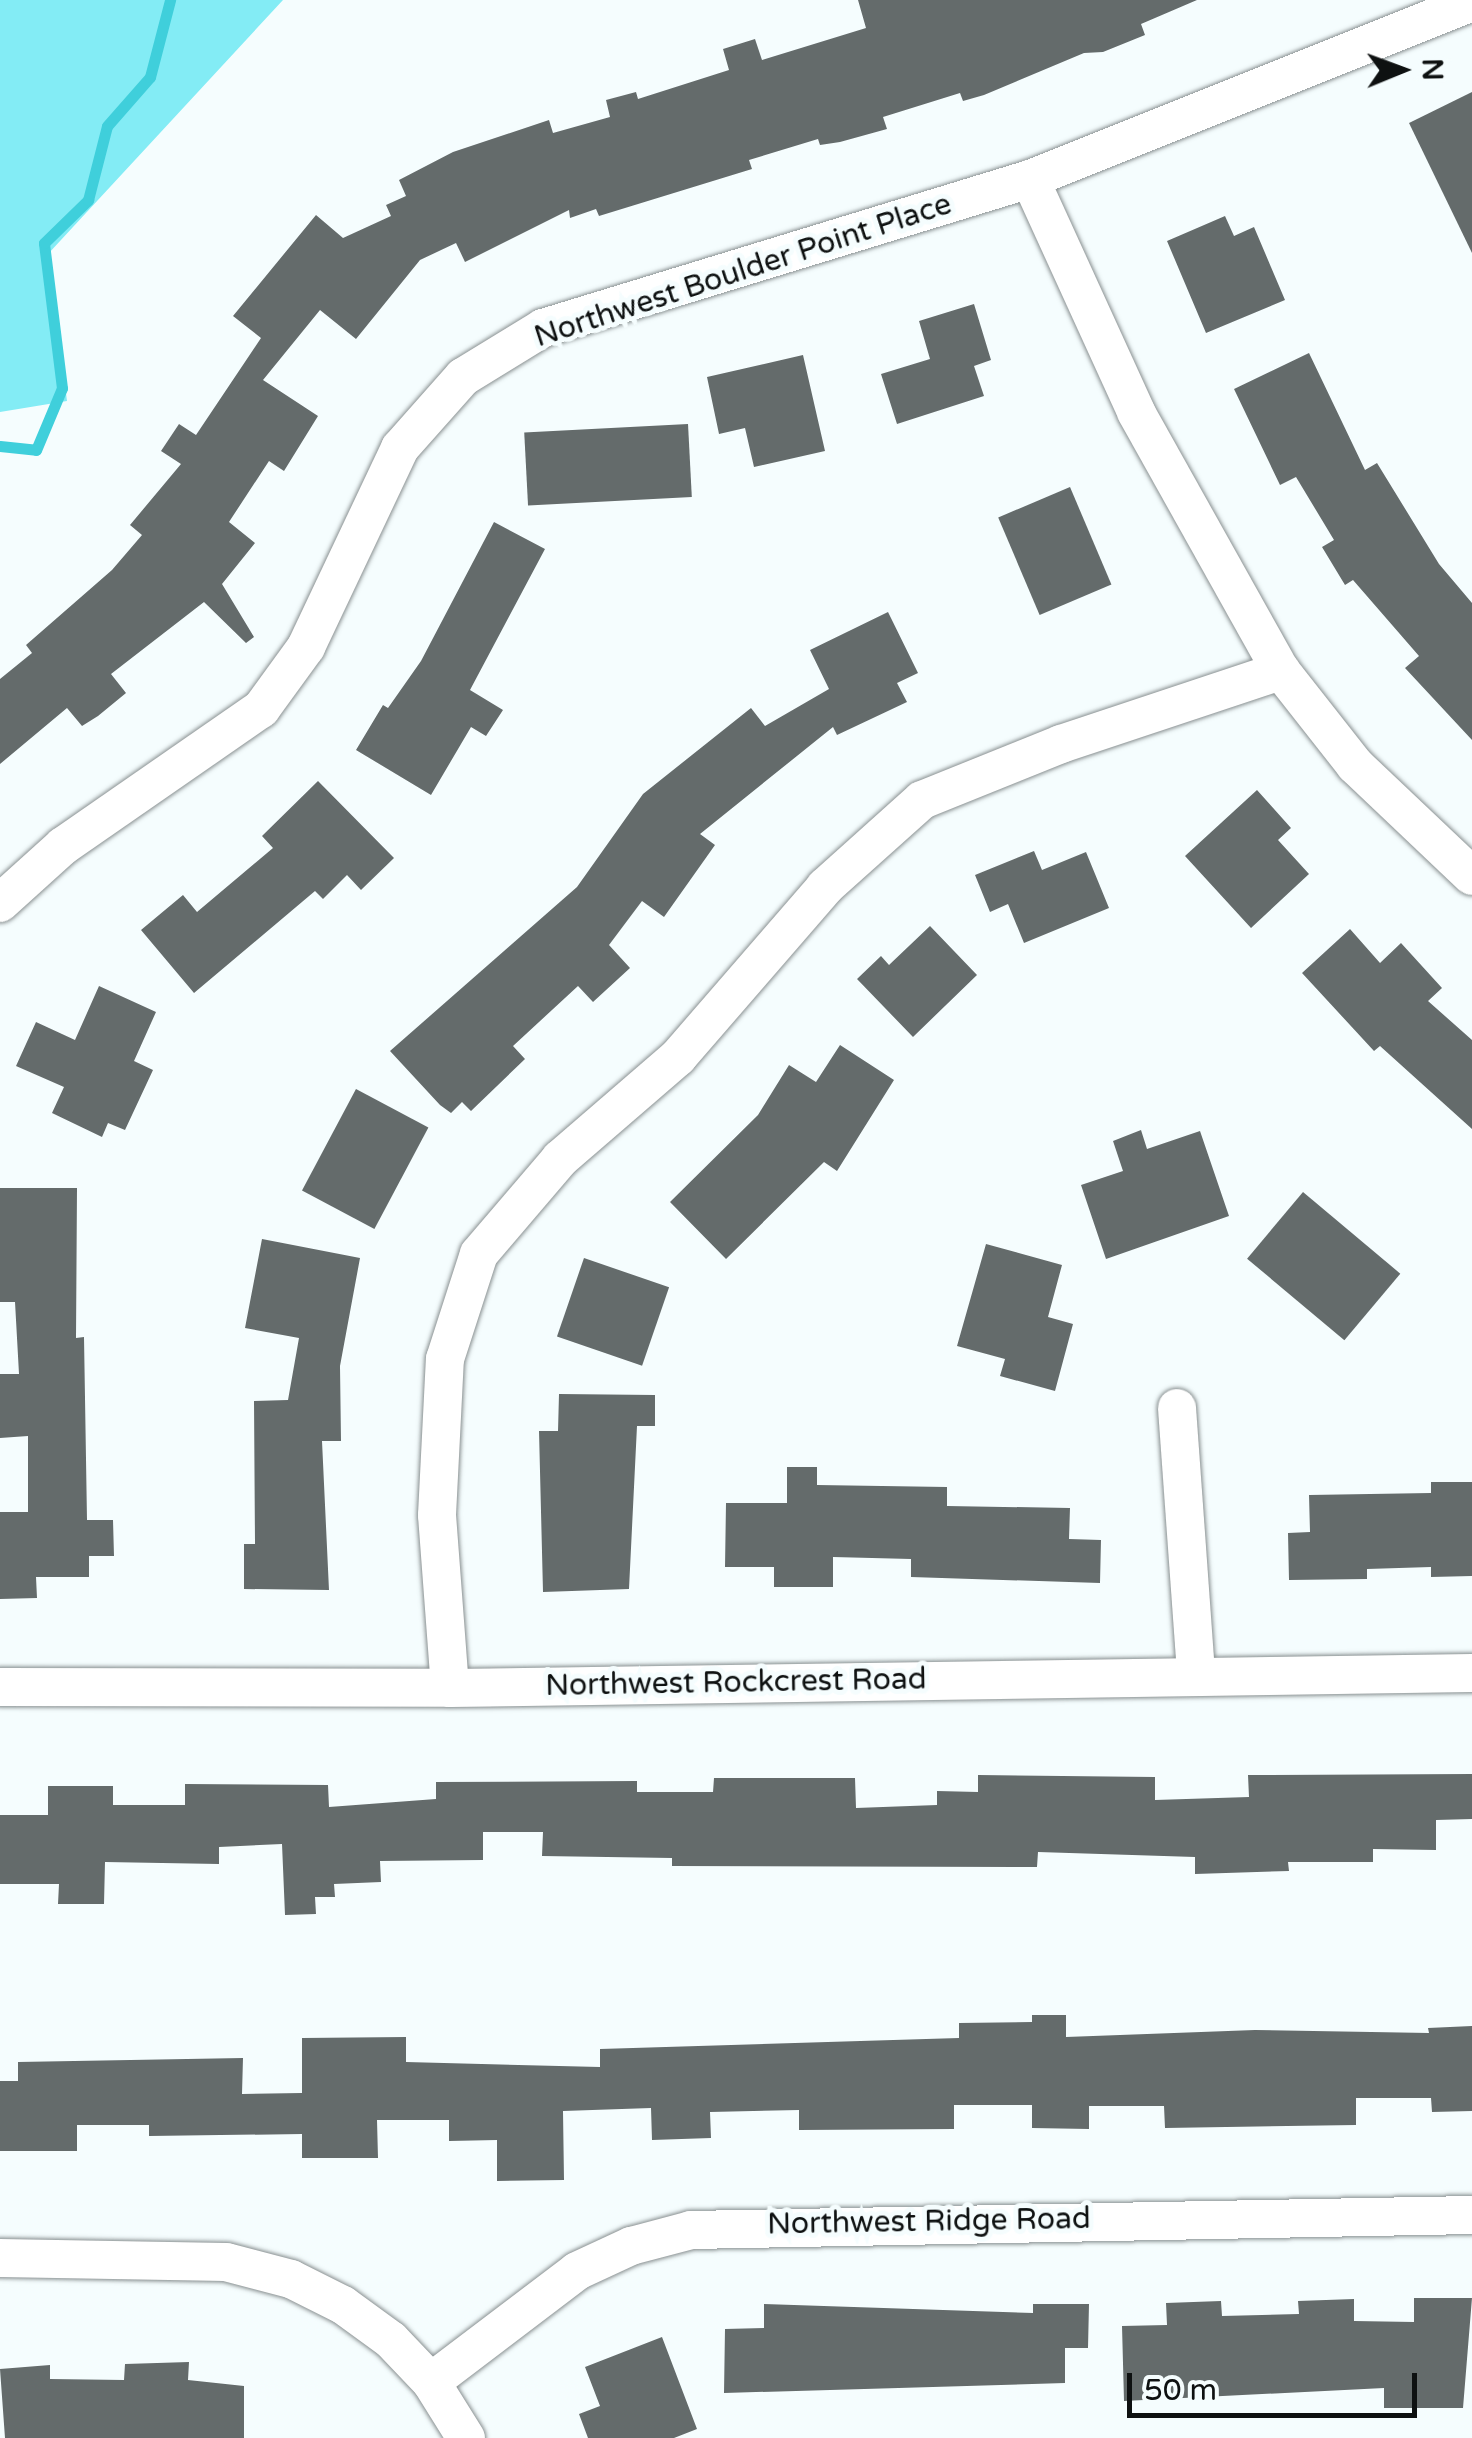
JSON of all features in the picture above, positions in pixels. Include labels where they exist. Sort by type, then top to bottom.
[{"type":"street","name":"Northwest Boulder Point Place","points":[[0,903],[63,846],[261,710],[306,647],[400,448],[464,377],[544,328],[1030,180],[1472,2]]},
{"type":"street","points":[[1030,180],[1136,412],[1281,671],[1355,765],[1472,876]]},
{"type":"street","points":[[450,1688],[437,1515],[445,1359],[479,1254],[560,1159],[678,1057],[825,887],[922,800],[1061,744],[1281,671]]},
{"type":"street","points":[[1177,1408],[1196,1676]]},
{"type":"street","name":"Northwest Rockcrest Road","points":[[0,1687],[450,1688],[1472,1673]]},
{"type":"street","name":"Northwest Ridge Road","points":[[431,2382],[577,2271],[632,2246],[691,2230],[1472,2215]]},
{"type":"street","points":[[0,2258],[226,2262],[291,2280],[359,2316],[431,2382],[466,2438]]},
{"type":"shaded area","points":[[0,0],[283,0],[48,254],[67,401],[0,412]]},
{"type":"building","points":[[858,0],[1197,0],[1141,24],[1145,35],[1103,52],[1084,53],[984,95],[963,101],[960,93],[883,117],[887,129],[820,145],[818,139],[749,160],[752,169],[599,216],[596,209],[570,218],[569,210],[465,262],[456,243],[420,260],[356,339],[320,310],[263,380],[318,416],[284,471],[269,461],[229,522],[255,543],[222,584],[254,637],[246,643],[204,602],[111,674],[126,693],[98,716],[82,726],[67,708],[0,764],[0,679],[32,653],[26,645],[112,570],[142,535],[130,525],[181,464],[161,451],[179,424],[196,435],[261,338],[233,316],[316,215],[343,238],[391,216],[386,205],[406,196],[399,180],[453,152],[549,120],[553,133],[610,117],[606,100],[636,92],[638,99],[729,70],[723,49],[755,39],[762,60],[866,28]]},
{"type":"building","points":[[1472,92],[1472,253],[1409,123]]},
{"type":"building","points":[[1225,216],[1234,236],[1254,227],[1285,300],[1206,333],[1167,241]]},
{"type":"building","points":[[974,304],[991,360],[974,366],[984,396],[897,424],[881,374],[930,359],[919,321]]},
{"type":"building","points":[[1309,353],[1365,470],[1377,463],[1439,564],[1472,603],[1472,740],[1405,668],[1419,656],[1353,580],[1345,585],[1322,547],[1334,540],[1296,477],[1280,485],[1234,389]]},
{"type":"building","points":[[803,355],[825,451],[754,467],[745,428],[719,434],[707,377]]},
{"type":"building","points":[[688,424],[692,497],[528,505],[524,433]]},
{"type":"building","points":[[1070,487],[1111,585],[1040,615],[998,517]]},
{"type":"building","points":[[494,522],[545,549],[470,690],[503,710],[486,736],[471,727],[431,795],[356,750],[383,705],[388,708],[421,661]]},
{"type":"building","points":[[888,612],[918,673],[897,683],[907,702],[837,735],[833,727],[700,834],[715,845],[664,917],[642,901],[609,945],[630,968],[593,1002],[578,986],[513,1046],[525,1059],[471,1111],[462,1102],[451,1113],[440,1105],[390,1051],[577,887],[643,794],[751,708],[765,726],[829,689],[810,650]]},
{"type":"building","points":[[318,781],[394,858],[361,890],[347,875],[323,899],[315,891],[194,993],[141,930],[183,895],[197,912],[273,848],[262,836]]},
{"type":"building","points":[[1257,790],[1291,828],[1278,840],[1309,874],[1251,928],[1185,856]]},
{"type":"building","points":[[1034,851],[1042,870],[1086,852],[1109,908],[1024,943],[1008,904],[990,912],[975,875]]},
{"type":"building","points":[[930,926],[977,975],[913,1037],[857,979],[881,956],[889,965]]},
{"type":"building","points":[[1350,929],[1380,963],[1401,943],[1442,988],[1428,1001],[1472,1040],[1472,1129],[1380,1046],[1374,1051],[1302,973]]},
{"type":"building","points":[[99,986],[156,1012],[134,1061],[153,1070],[125,1130],[108,1123],[102,1137],[52,1113],[64,1087],[16,1066],[36,1022],[75,1040]]},
{"type":"building","points":[[840,1045],[894,1080],[837,1171],[824,1162],[726,1259],[670,1202],[758,1115],[789,1065],[816,1082]]},
{"type":"building","points":[[356,1089],[428,1127],[374,1229],[302,1191]]},
{"type":"building","points":[[1141,1130],[1147,1149],[1200,1131],[1229,1216],[1106,1259],[1081,1185],[1123,1171],[1113,1141]]},
{"type":"building","points":[[0,1188],[77,1188],[76,1338],[84,1337],[87,1520],[113,1520],[114,1556],[89,1556],[89,1577],[36,1577],[37,1598],[0,1599],[0,1512],[28,1512],[28,1436],[0,1438],[0,1374],[19,1374],[15,1302],[0,1302]]},
{"type":"building","points":[[1303,1192],[1400,1274],[1344,1340],[1247,1259]]},
{"type":"building","points":[[262,1239],[360,1258],[340,1366],[341,1441],[322,1441],[329,1590],[244,1589],[244,1544],[255,1544],[254,1401],[288,1400],[299,1338],[245,1328]]},
{"type":"building","points":[[986,1244],[1062,1265],[1048,1317],[1073,1324],[1055,1391],[1000,1376],[1005,1359],[957,1346]]},
{"type":"building","points":[[584,1258],[669,1287],[642,1366],[557,1336]]},
{"type":"building","points":[[559,1394],[655,1395],[655,1426],[637,1426],[629,1589],[543,1592],[539,1431],[558,1431]]},
{"type":"building","points":[[787,1467],[817,1467],[817,1485],[947,1487],[947,1506],[1070,1508],[1069,1539],[1101,1540],[1100,1583],[911,1577],[911,1559],[833,1557],[833,1587],[774,1587],[774,1567],[725,1567],[726,1503],[787,1503]]},
{"type":"building","points":[[1431,1482],[1472,1482],[1472,1576],[1431,1577],[1431,1567],[1367,1569],[1367,1579],[1289,1580],[1288,1533],[1310,1532],[1309,1495],[1431,1493]]},
{"type":"building","points":[[1472,1774],[1472,1819],[1436,1820],[1436,1850],[1373,1849],[1373,1862],[1288,1862],[1289,1871],[1195,1874],[1195,1857],[1038,1852],[1037,1867],[672,1866],[672,1858],[542,1856],[543,1832],[483,1832],[483,1860],[380,1861],[381,1882],[334,1884],[335,1897],[315,1897],[316,1914],[285,1915],[282,1844],[219,1847],[219,1864],[105,1862],[104,1904],[58,1904],[59,1884],[0,1884],[0,1815],[48,1815],[48,1786],[113,1786],[113,1805],[185,1805],[185,1784],[328,1785],[329,1807],[436,1799],[436,1782],[637,1781],[637,1792],[713,1792],[714,1778],[855,1778],[856,1808],[937,1805],[937,1791],[978,1792],[978,1775],[1155,1777],[1155,1800],[1249,1797],[1248,1775]]},
{"type":"building","points":[[1032,2015],[1066,2015],[1066,2037],[1255,2030],[1429,2033],[1428,2028],[1472,2026],[1472,2111],[1432,2112],[1431,2098],[1356,2098],[1356,2125],[1165,2128],[1164,2106],[1089,2106],[1089,2129],[1032,2128],[1032,2105],[954,2105],[954,2129],[799,2130],[799,2110],[710,2112],[711,2138],[652,2140],[651,2108],[563,2111],[564,2180],[497,2181],[497,2140],[449,2141],[449,2120],[377,2120],[378,2158],[302,2158],[302,2134],[149,2136],[149,2125],[77,2125],[77,2151],[0,2151],[0,2081],[18,2081],[18,2062],[243,2058],[242,2094],[302,2093],[302,2038],[406,2037],[406,2062],[600,2067],[600,2049],[959,2038],[959,2023],[1032,2022]]},
{"type":"building","points":[[1414,2298],[1472,2298],[1463,2408],[1384,2408],[1384,2388],[1124,2401],[1122,2326],[1167,2325],[1166,2303],[1221,2301],[1222,2316],[1299,2314],[1298,2301],[1354,2299],[1354,2321],[1414,2322]]},
{"type":"building","points":[[764,2304],[1033,2313],[1033,2304],[1089,2304],[1088,2348],[1065,2348],[1065,2383],[724,2393],[725,2329],[764,2328]]},
{"type":"building","points":[[662,2337],[697,2429],[674,2438],[588,2438],[579,2414],[600,2406],[585,2367]]},
{"type":"building","points":[[189,2362],[188,2380],[244,2386],[244,2438],[5,2438],[0,2369],[50,2365],[50,2379],[124,2380],[125,2364]]},
{"type":"waterway","points":[[0,446],[36,450],[62,388],[44,243],[88,200],[107,126],[150,77],[170,0]]}]
